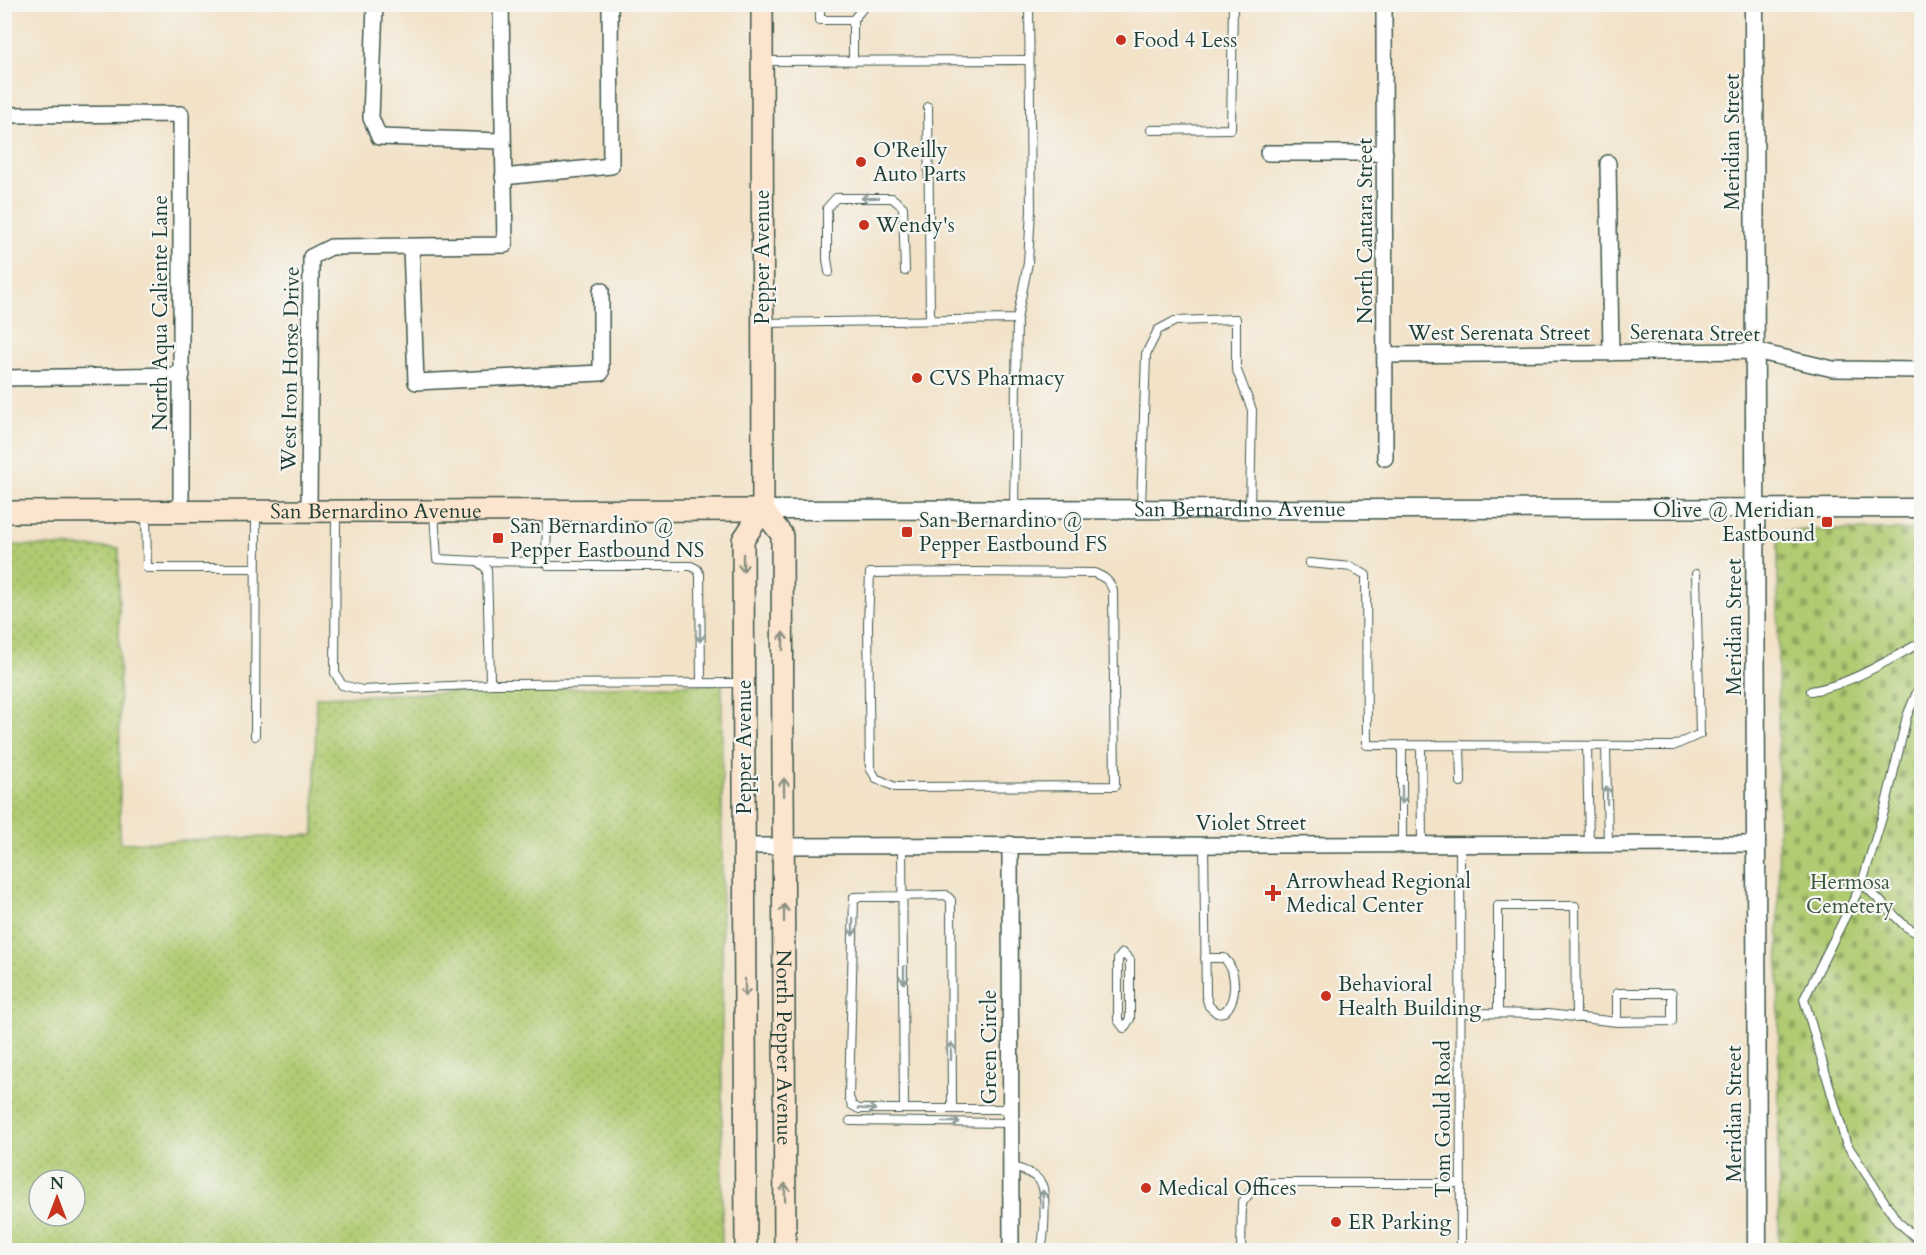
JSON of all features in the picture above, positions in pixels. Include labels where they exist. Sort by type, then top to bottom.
[{"type":"main road","name":"Pepper Avenue","points":[[746,846],[743,540],[763,510],[762,4]]},
{"type":"main road","name":"Pepper Avenue","points":[[763,510],[782,535],[784,845]]},
{"type":"main road","name":"San Bernardino Avenue","points":[[4,512],[763,510]]},
{"type":"main road","name":"North Pepper Avenue","points":[[784,845],[785,1251]]},
{"type":"main road","name":"North Pepper Avenue","points":[[746,846],[746,1251]]},
{"type":"street","points":[[375,4],[371,118],[379,137],[502,141]]},
{"type":"street","points":[[501,4],[505,245],[411,247],[416,382],[601,373],[601,290]]},
{"type":"street","points":[[504,177],[611,166],[610,4]]},
{"type":"street","name":"North Cantara Street","points":[[1384,4],[1387,355],[1385,458]]},
{"type":"street","name":"Meridian Street","points":[[1754,4],[1757,1251]]},
{"type":"street","name":"North Aqua Caliente Lane","points":[[4,115],[181,114],[181,512]]},
{"type":"street","points":[[1268,153],[1385,153]]},
{"type":"street","points":[[1608,162],[1611,353]]},
{"type":"street","name":"West Iron Horse Drive","points":[[309,511],[311,257],[332,247],[411,247]]},
{"type":"street","name":"Serenata Street","points":[[1611,353],[1755,351],[1833,369],[1922,370]]},
{"type":"street","name":"West Serenata Street","points":[[1387,355],[1611,353]]},
{"type":"street","points":[[4,378],[182,375]]},
{"type":"street","name":"San Bernardino Avenue","points":[[763,510],[1922,508]]},
{"type":"street","name":"Green Circle","points":[[1010,844],[1011,1251]]},
{"type":"street","name":"Violet Street","points":[[746,846],[1756,844]]},
{"type":"lane","points":[[820,4],[820,20],[853,20]]},
{"type":"lane","points":[[853,61],[853,20],[866,4]]},
{"type":"lane","points":[[1014,510],[1017,320],[1028,263],[1030,221],[1029,4]]},
{"type":"lane","points":[[1151,130],[1231,129],[1233,4]]},
{"type":"lane","points":[[762,61],[1029,60]]},
{"type":"lane","points":[[928,107],[930,320]]},
{"type":"lane","points":[[829,272],[826,259],[827,208],[836,198],[892,198],[903,207],[905,271]]},
{"type":"lane","points":[[1141,510],[1146,354],[1158,330],[1175,321],[1236,319],[1236,368],[1252,410],[1250,509]]},
{"type":"lane","points":[[763,323],[1017,320]]},
{"type":"lane","points":[[255,736],[256,511]]},
{"type":"lane","points":[[336,511],[335,673],[342,685],[362,690],[494,684],[744,683]]},
{"type":"lane","points":[[434,511],[437,559],[546,562],[549,566],[691,566],[697,569],[700,575],[701,683]]},
{"type":"lane","points":[[546,562],[547,511]]},
{"type":"lane","points":[[146,512],[147,568],[255,568]]},
{"type":"lane","points":[[477,561],[487,569],[489,578],[490,679],[494,684]]},
{"type":"lane","points":[[1309,563],[1353,567],[1366,575],[1367,745],[1673,746],[1700,734],[1696,574]]},
{"type":"lane","points":[[975,572],[1094,573],[1105,577],[1110,583],[1113,590],[1115,786],[895,787],[876,778],[870,768],[869,737],[870,573],[975,572]]},
{"type":"lane","points":[[1811,691],[1830,688],[1861,675],[1922,642]]},
{"type":"lane","points":[[1922,680],[1906,716],[1885,808],[1862,883],[1804,999],[1846,1143],[1897,1221],[1922,1243]]},
{"type":"lane","points":[[1402,745],[1402,844]]},
{"type":"lane","points":[[1460,745],[1461,782]]},
{"type":"lane","points":[[1421,746],[1422,844]]},
{"type":"lane","points":[[1587,746],[1589,844]]},
{"type":"lane","points":[[1606,746],[1608,844]]},
{"type":"lane","points":[[1204,844],[1205,958],[1206,996],[1209,1006],[1216,1013],[1224,1012],[1232,999],[1234,979],[1231,964],[1224,958],[1205,958]]},
{"type":"lane","name":"Tom Gould Road","points":[[1460,844],[1461,1251]]},
{"type":"lane","points":[[902,845],[904,1109]]},
{"type":"lane","points":[[1862,883],[1905,926],[1922,936]]},
{"type":"lane","points":[[951,1109],[951,900],[946,895],[854,897],[849,1096],[852,1105],[859,1109],[951,1109],[1011,1116]]},
{"type":"lane","points":[[1498,1013],[1498,906],[1575,906],[1576,1018]]},
{"type":"lane","points":[[1123,953],[1130,960],[1130,1019],[1124,1028],[1118,1020],[1118,959],[1123,953]]},
{"type":"lane","points":[[1461,1013],[1548,1014],[1617,1022],[1672,1021],[1672,993],[1617,993],[1617,1022]]},
{"type":"lane","points":[[850,1121],[1011,1116]]},
{"type":"lane","points":[[1011,1166],[1032,1174],[1043,1188],[1044,1241],[1040,1251]]},
{"type":"lane","points":[[1241,1251],[1242,1203],[1255,1185],[1266,1183],[1461,1183]]},
{"type":"green space","name":"Hermosa Cemetery","points":[[1789,530],[1921,530],[1921,1250],[1779,1250],[1778,538],[1781,532]]},
{"type":"green space","points":[[5,545],[119,548],[120,843],[314,835],[316,697],[722,683],[722,1250],[5,1250]]},
{"type":"place","name":"Food 4 Less","points":[[1121,40]]},
{"type":"place","name":"O'Reilly Auto Parts","points":[[861,162]]},
{"type":"place","name":"Wendy's","points":[[864,225]]},
{"type":"place","name":"CVS Pharmacy","points":[[917,378]]},
{"type":"place","name":"Olive @ Meridian Eastbound","points":[[1827,522]]},
{"type":"place","name":"San Bernardino @ Pepper Eastbound FS","points":[[907,532]]},
{"type":"place","name":"San Bernardino @ Pepper Eastbound NS","points":[[498,538]]},
{"type":"place","name":"Arrowhead Regional Medical Center","points":[[1273,893]]},
{"type":"place","name":"Behavioral Health Building","points":[[1326,996]]},
{"type":"place","name":"Medical Offices","points":[[1146,1188]]},
{"type":"place","name":"ER Parking","points":[[1336,1222]]}]
